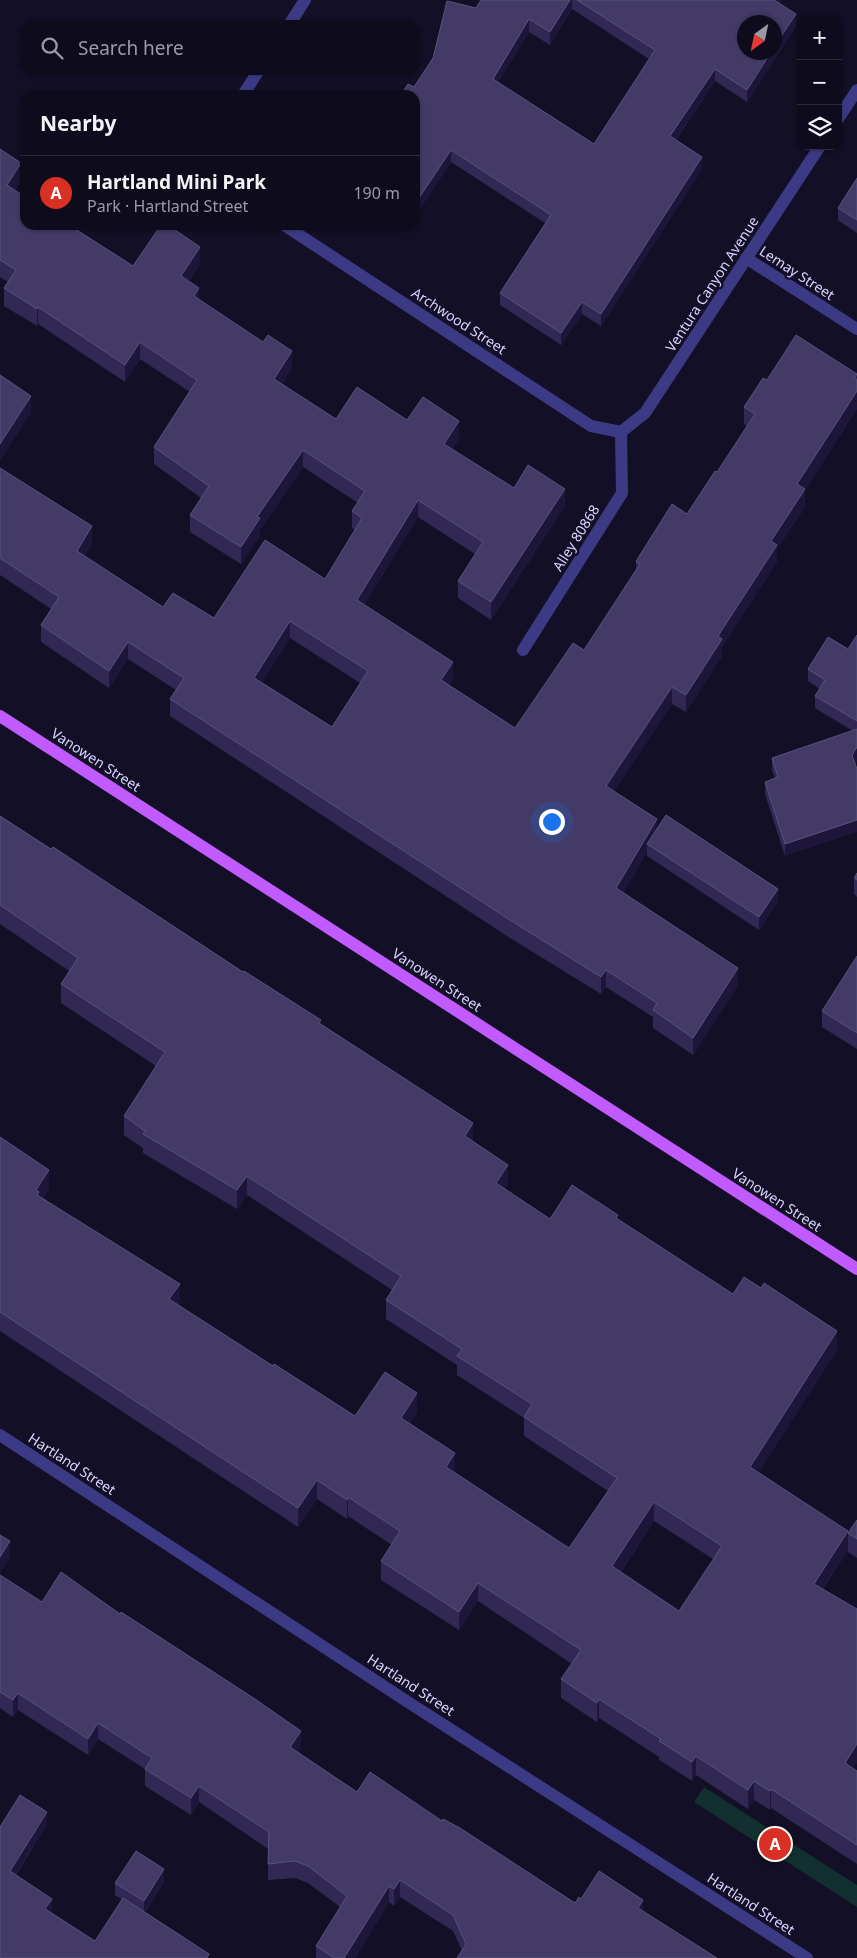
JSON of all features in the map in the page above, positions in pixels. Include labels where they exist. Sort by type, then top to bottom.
[{"type":"main road","name":"Vanowen Street","points":[[0,716],[857,1269]]},
{"type":"street","points":[[291,20],[305,0]]},
{"type":"street","points":[[246,90],[256,75]]},
{"type":"street","points":[[842,113],[857,90]]},
{"type":"street","name":"Ventura Canyon Avenue","points":[[621,432],[645,413],[817,150]]},
{"type":"street","name":"Archwood Street","points":[[292,230],[591,426],[621,432]]},
{"type":"street","name":"Lemay Street","points":[[746,258],[857,329]]},
{"type":"street","name":"Alley 80868","points":[[523,650],[622,493],[621,432]]},
{"type":"street","name":"Hartland Street","points":[[0,1435],[411,1704],[807,1958]]},
{"type":"green space","points":[[704,1787],[857,1885],[857,1907],[694,1802]]},
{"type":"building","points":[[481,0],[570,0],[550,32],[529,19],[493,79],[594,144],[655,50],[577,0],[774,0],[796,14],[782,35],[782,15],[737,15],[737,60],[766,60],[747,90],[715,69],[670,136],[702,157],[601,314],[582,302],[561,333],[500,293],[551,215],[451,150],[420,196],[420,90],[404,90],[408,84],[414,87],[433,58],[447,1],[476,8]]},
{"type":"building","points":[[0,149],[20,162],[7,185],[20,194],[20,230],[77,230],[133,266],[158,230],[175,230],[200,247],[181,276],[199,288],[194,296],[263,342],[268,335],[292,351],[274,379],[336,419],[357,387],[407,420],[423,397],[459,421],[444,444],[514,488],[528,465],[565,489],[491,602],[458,581],[483,542],[418,500],[357,600],[453,662],[441,680],[515,728],[573,643],[584,650],[640,564],[636,562],[638,558],[672,504],[687,514],[755,414],[744,407],[763,378],[767,380],[796,335],[857,374],[854,378],[857,380],[857,391],[797,484],[805,489],[771,541],[777,545],[718,636],[722,639],[686,695],[672,687],[606,786],[657,819],[616,888],[738,968],[693,1038],[653,1010],[657,1003],[606,970],[601,977],[170,699],[184,678],[128,642],[109,671],[41,625],[59,597],[0,558],[0,468],[92,526],[77,551],[163,607],[173,593],[214,618],[265,540],[325,579],[362,518],[352,511],[365,491],[303,450],[257,517],[260,518],[241,547],[190,515],[209,486],[154,447],[197,380],[140,342],[125,365],[38,307],[37,309],[4,288],[16,270],[0,260]],"holes":[[[290,621],[368,671],[332,727],[254,678]]]},
{"type":"building","points":[[857,178],[857,220],[838,208]]},
{"type":"building","points":[[0,375],[31,396],[0,444]]},
{"type":"building","points":[[857,635],[857,721],[815,696],[825,680],[808,669],[828,637],[848,649]]},
{"type":"building","points":[[857,729],[857,747],[852,755],[857,769],[857,820],[785,844],[765,782],[778,777],[772,758]]},
{"type":"building","points":[[666,815],[778,889],[759,917],[647,844]]},
{"type":"building","points":[[0,816],[51,849],[53,847],[243,972],[321,1020],[319,1023],[473,1123],[465,1136],[508,1165],[496,1183],[550,1219],[572,1185],[618,1215],[616,1218],[733,1294],[744,1277],[761,1288],[764,1283],[837,1331],[750,1467],[848,1531],[814,1584],[857,1609],[857,1744],[845,1763],[857,1771],[857,1845],[771,1789],[770,1791],[754,1781],[748,1790],[696,1756],[692,1762],[659,1741],[661,1739],[599,1699],[597,1703],[561,1679],[581,1650],[478,1583],[459,1612],[381,1561],[400,1531],[348,1497],[347,1500],[317,1480],[298,1508],[0,1312],[0,1137],[49,1170],[36,1190],[39,1192],[37,1195],[180,1284],[169,1299],[273,1366],[274,1364],[355,1416],[385,1372],[417,1393],[401,1418],[455,1453],[446,1467],[569,1548],[617,1478],[524,1417],[532,1404],[457,1356],[462,1349],[386,1300],[401,1276],[247,1176],[237,1190],[143,1134],[145,1131],[124,1116],[165,1052],[61,984],[78,958],[0,905]],"holes":[[[654,1502],[722,1546],[679,1611],[612,1566]]]},
{"type":"building","points":[[857,956],[857,1033],[822,1011]]},
{"type":"building","points":[[857,1520],[857,1539],[848,1533]]},
{"type":"building","points":[[0,1535],[10,1541],[0,1557]]},
{"type":"building","points":[[61,1572],[120,1614],[121,1612],[301,1731],[290,1747],[357,1792],[370,1772],[442,1821],[443,1819],[460,1828],[575,1903],[579,1897],[581,1899],[599,1871],[643,1900],[638,1908],[717,1958],[457,1958],[466,1944],[453,1915],[400,1880],[394,1889],[389,1886],[344,1958],[334,1958],[316,1946],[347,1896],[308,1866],[295,1861],[268,1864],[269,1832],[199,1786],[191,1798],[145,1769],[152,1758],[98,1723],[88,1739],[18,1693],[13,1700],[0,1692],[0,1575],[42,1602]]},
{"type":"building","points":[[20,1795],[47,1812],[10,1871],[52,1899],[45,1909],[95,1941],[123,1898],[209,1954],[207,1958],[0,1958],[0,1827]]},
{"type":"building","points":[[136,1851],[164,1869],[144,1901],[115,1883]]},
{"type":"place","name":"Hartland Mini Park","points":[[775,1844]]}]
